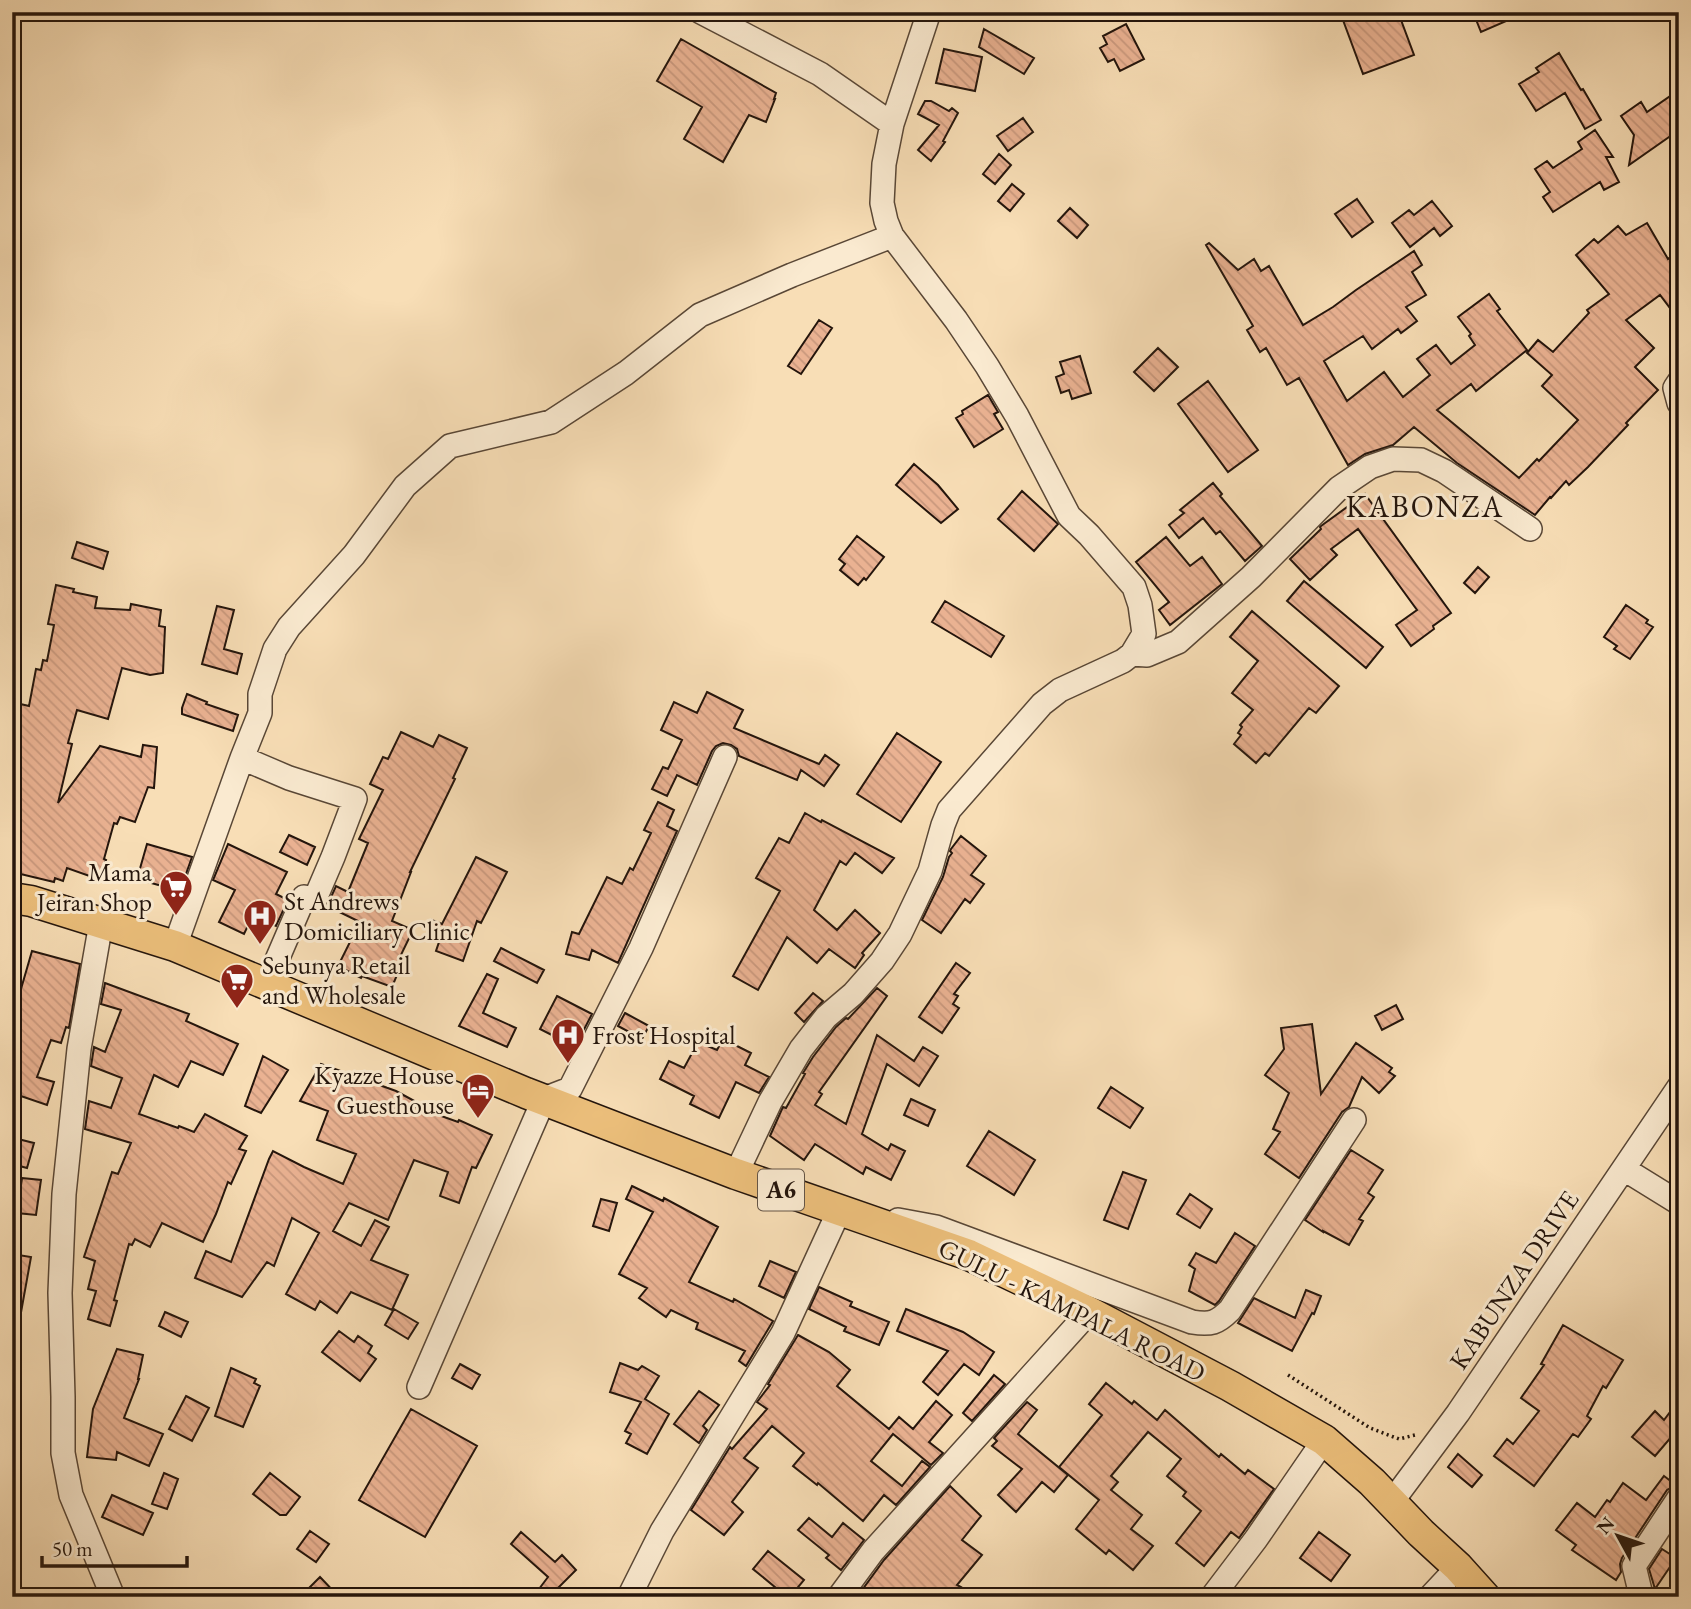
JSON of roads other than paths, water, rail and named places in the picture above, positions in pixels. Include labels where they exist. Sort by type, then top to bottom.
[{"type":"main road","name":"GULU - KAMPALA ROAD","points":[[12,898],[31,901],[175,946],[544,1099],[736,1174],[969,1255],[1089,1312],[1230,1386],[1324,1440],[1372,1482],[1485,1597]]},
{"type":"street","points":[[701,12],[820,74],[892,124]]},
{"type":"street","points":[[736,1174],[770,1102],[802,1049],[826,1017],[875,970],[900,934],[930,871],[949,810],[1042,704],[1060,690],[1123,661],[1132,654],[1144,634],[1140,605],[1134,587],[1069,516],[1017,416],[987,366],[956,320],[892,236],[886,220],[882,203],[884,164],[892,124],[929,12]]},
{"type":"street","points":[[175,946],[260,713],[260,694],[275,649],[289,627],[354,555],[405,486],[450,446],[551,422],[626,373],[700,315],[892,236]]},
{"type":"street","points":[[1679,382],[1675,388],[1679,403]]},
{"type":"street","points":[[1132,654],[1147,655],[1178,642],[1251,577],[1339,488],[1370,467],[1392,459],[1421,460],[1444,471],[1530,529]]},
{"type":"street","points":[[419,1387],[544,1099],[570,1089],[641,948],[725,757]]},
{"type":"street","points":[[242,758],[289,778],[355,799],[315,899],[304,897],[267,984]]},
{"type":"street","points":[[101,923],[79,1049],[64,1194],[60,1293],[63,1452],[71,1495],[113,1597]]},
{"type":"street","name":"KABUNZA DRIVE","points":[[1391,1503],[1458,1413],[1679,1087]]},
{"type":"street","points":[[629,1597],[662,1531],[783,1333],[851,1215],[936,1227],[1180,1317],[1206,1324],[1220,1320],[1230,1310],[1354,1120]]},
{"type":"street","points":[[1624,1169],[1679,1203]]},
{"type":"street","points":[[839,1597],[873,1551],[1089,1312]]},
{"type":"street","points":[[1212,1597],[1256,1539],[1324,1440]]},
{"type":"street","points":[[1638,1597],[1640,1591],[1634,1566],[1679,1498]]},
{"type":"street","points":[[1430,1597],[1458,1567]]},
{"type":"place","name":"Mama Jeiran Shop","points":[[176,917]]},
{"type":"place","name":"St Andrews Domiciliary Clinic","points":[[260,946]]},
{"type":"place","name":"Sebunya Retail and Wholesale","points":[[237,1010]]},
{"type":"place","name":"Frost Hospital","points":[[568,1065]]},
{"type":"place","name":"Kyazze House Guesthouse","points":[[478,1120]]},
{"type":"district","name":"KABONZA","points":[[1425,507]]}]
